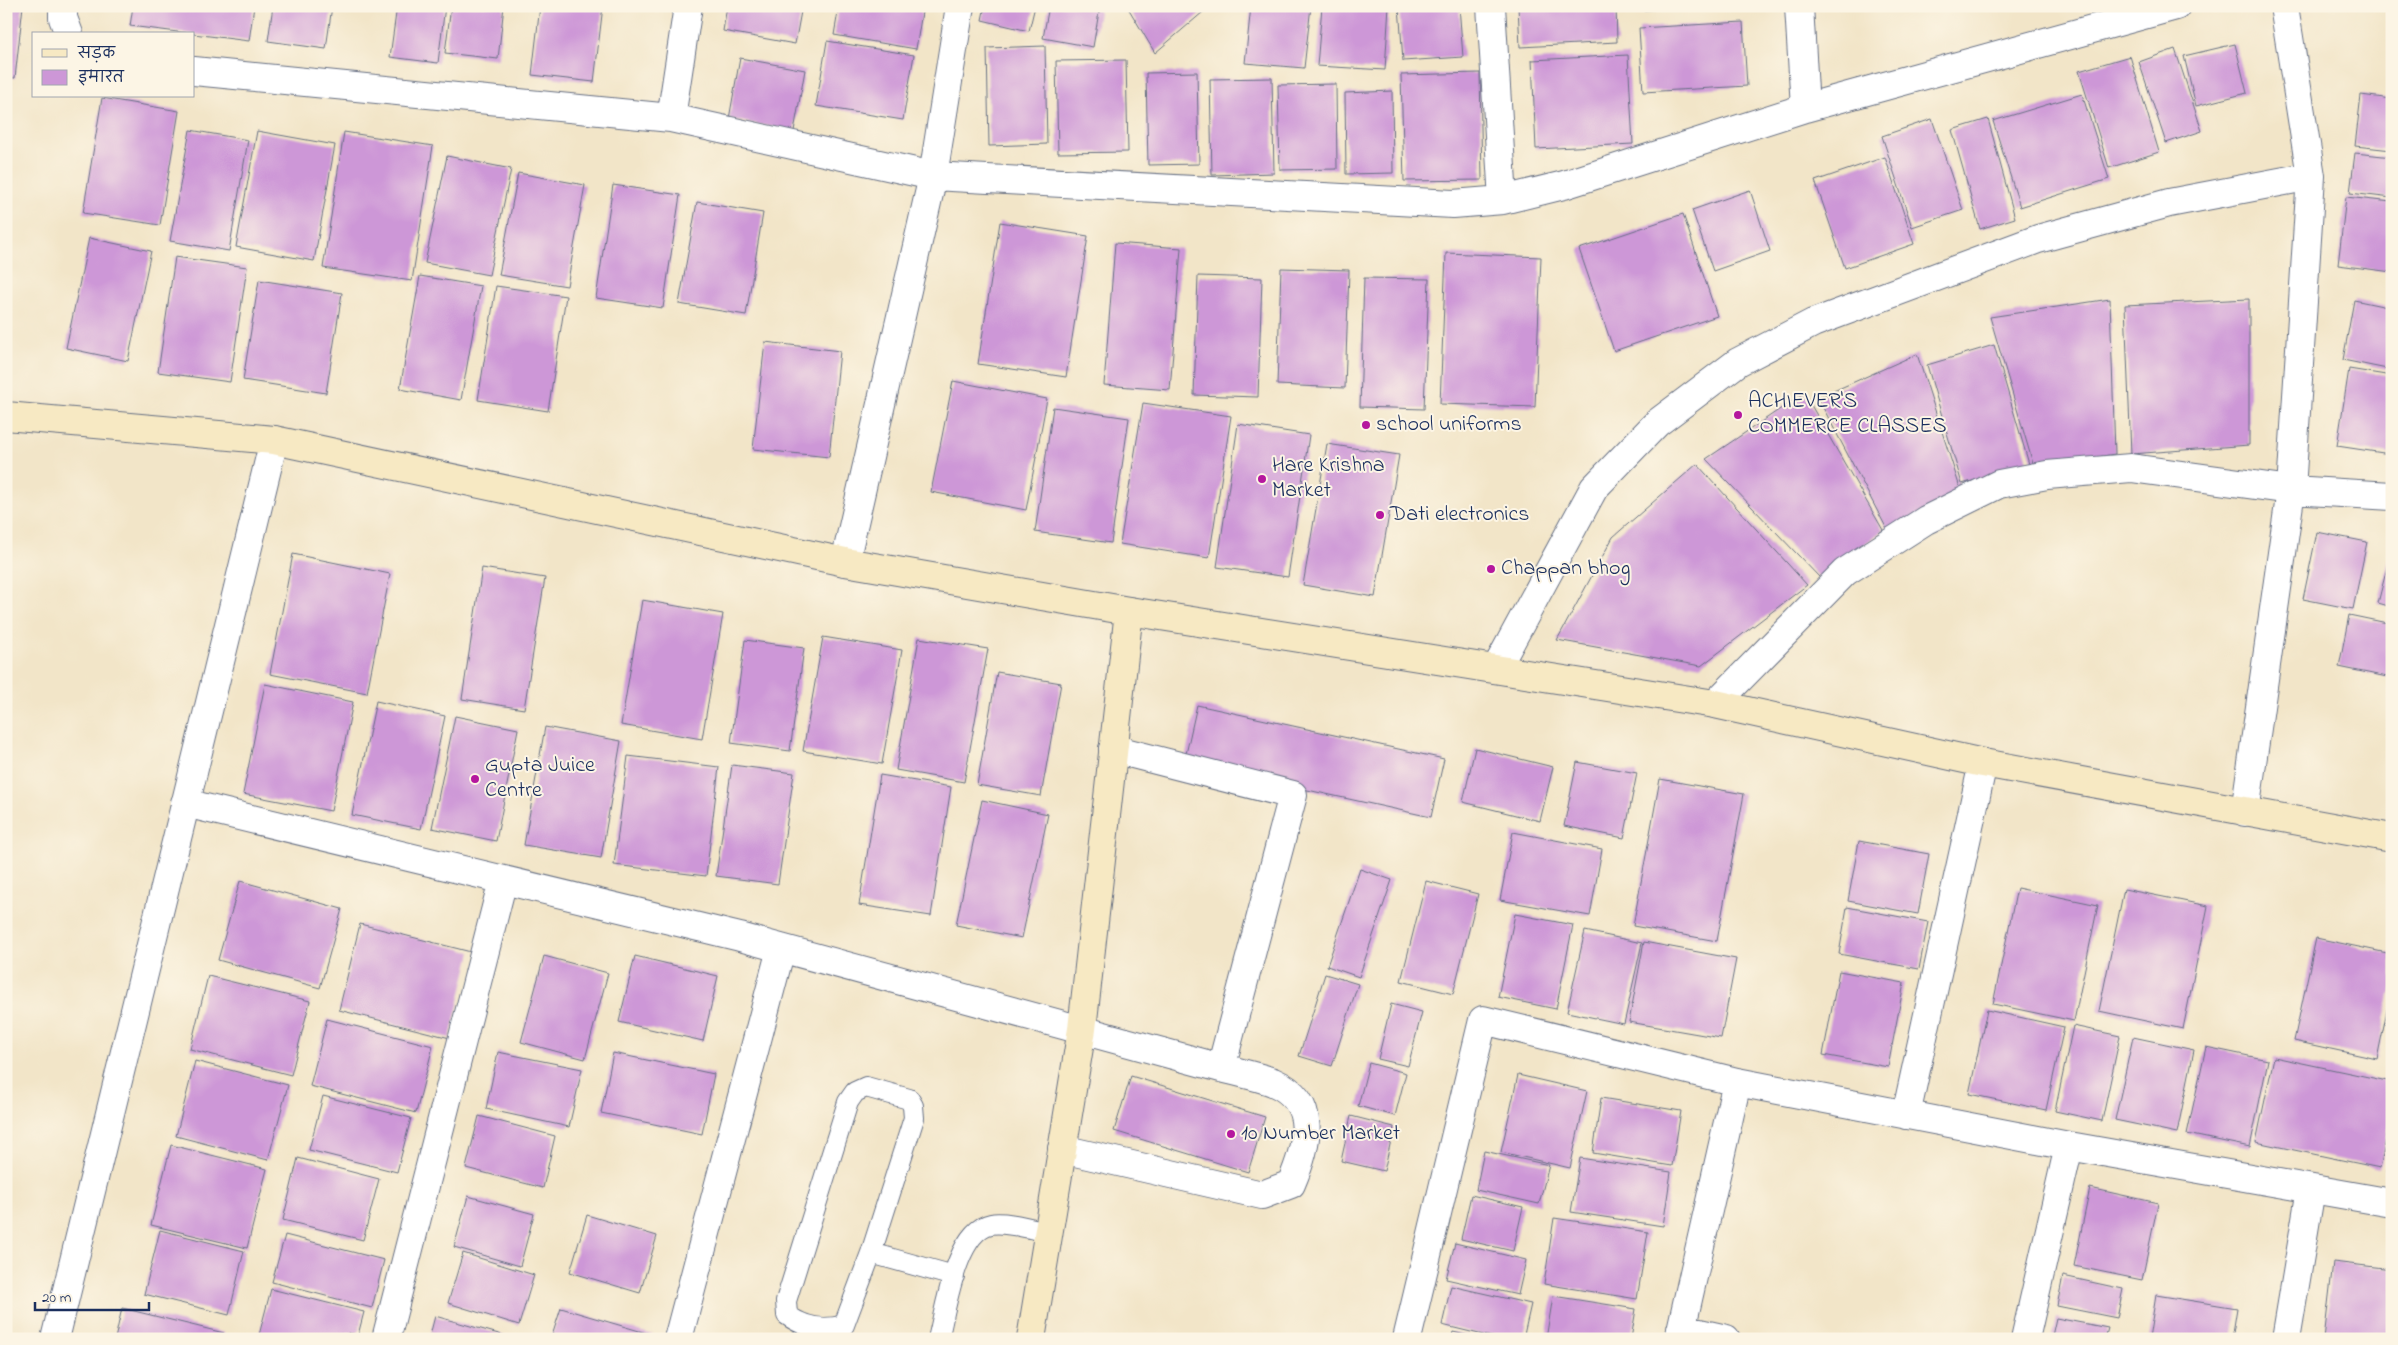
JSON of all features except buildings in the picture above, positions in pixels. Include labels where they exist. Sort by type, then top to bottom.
[{"type":"street","points":[[63,6],[63,18],[68,32]]},
{"type":"street","points":[[671,118],[688,6]]},
{"type":"street","points":[[845,562],[933,176],[960,6]]},
{"type":"street","points":[[1492,6],[1503,200]]},
{"type":"street","points":[[1799,6],[1805,108]]},
{"type":"street","points":[[195,71],[671,118],[933,176],[1453,204],[1503,200],[1564,185],[1805,108],[2176,6]]},
{"type":"street","points":[[2245,812],[2291,490],[2311,176],[2284,6]]},
{"type":"street","points":[[1496,669],[1594,488],[1656,423],[1738,362],[1813,323],[2038,239],[2170,203],[2311,176]]},
{"type":"street","points":[[6,416],[274,440],[845,562],[1129,611],[1716,704],[1983,763],[2392,838]]},
{"type":"street","points":[[55,1339],[274,440]]},
{"type":"street","points":[[1716,704],[1845,572],[1926,520],[1999,484],[2047,475],[2131,468],[2291,490],[2392,496]]},
{"type":"street","points":[[1031,1339],[1082,1030],[1129,611]]},
{"type":"street","points":[[1113,749],[1293,795],[1221,1068]]},
{"type":"street","points":[[1906,1115],[1983,763]]},
{"type":"street","points":[[185,803],[740,937],[1221,1068],[1274,1083],[1296,1097],[1305,1111],[1306,1135],[1300,1164],[1291,1184],[1262,1195],[1062,1149]]},
{"type":"street","points":[[386,1339],[503,880]]},
{"type":"street","points":[[678,1339],[781,949]]},
{"type":"street","points":[[1407,1339],[1483,1020],[1737,1082],[2069,1146],[2392,1203]]},
{"type":"street","points":[[1726,1339],[1680,1334],[1737,1082]]},
{"type":"street","points":[[2025,1339],[2069,1146]]},
{"type":"street","points":[[2286,1339],[2311,1190]]},
{"type":"lane","points":[[866,1087],[909,1099],[914,1112],[914,1118],[871,1253],[844,1325],[830,1329],[817,1329],[798,1323],[787,1315],[786,1302],[848,1102],[855,1092],[866,1087]]},
{"type":"lane","points":[[938,1339],[954,1276],[963,1250],[978,1228],[993,1223],[1048,1232]]},
{"type":"lane","points":[[871,1253],[954,1276]]},
{"type":"place","name":"ACHIEVER'S COMMERCE CLASSES","points":[[1738,415]]},
{"type":"place","name":"school uniforms","points":[[1366,425]]},
{"type":"place","name":"Hare Krishna Market","points":[[1262,479]]},
{"type":"place","name":"Dati electronics","points":[[1380,515]]},
{"type":"place","name":"Chappan bhog","points":[[1491,569]]},
{"type":"place","name":"Gupta Juice Centre","points":[[475,779]]},
{"type":"place","name":"10 Number Market","points":[[1231,1134]]}]
